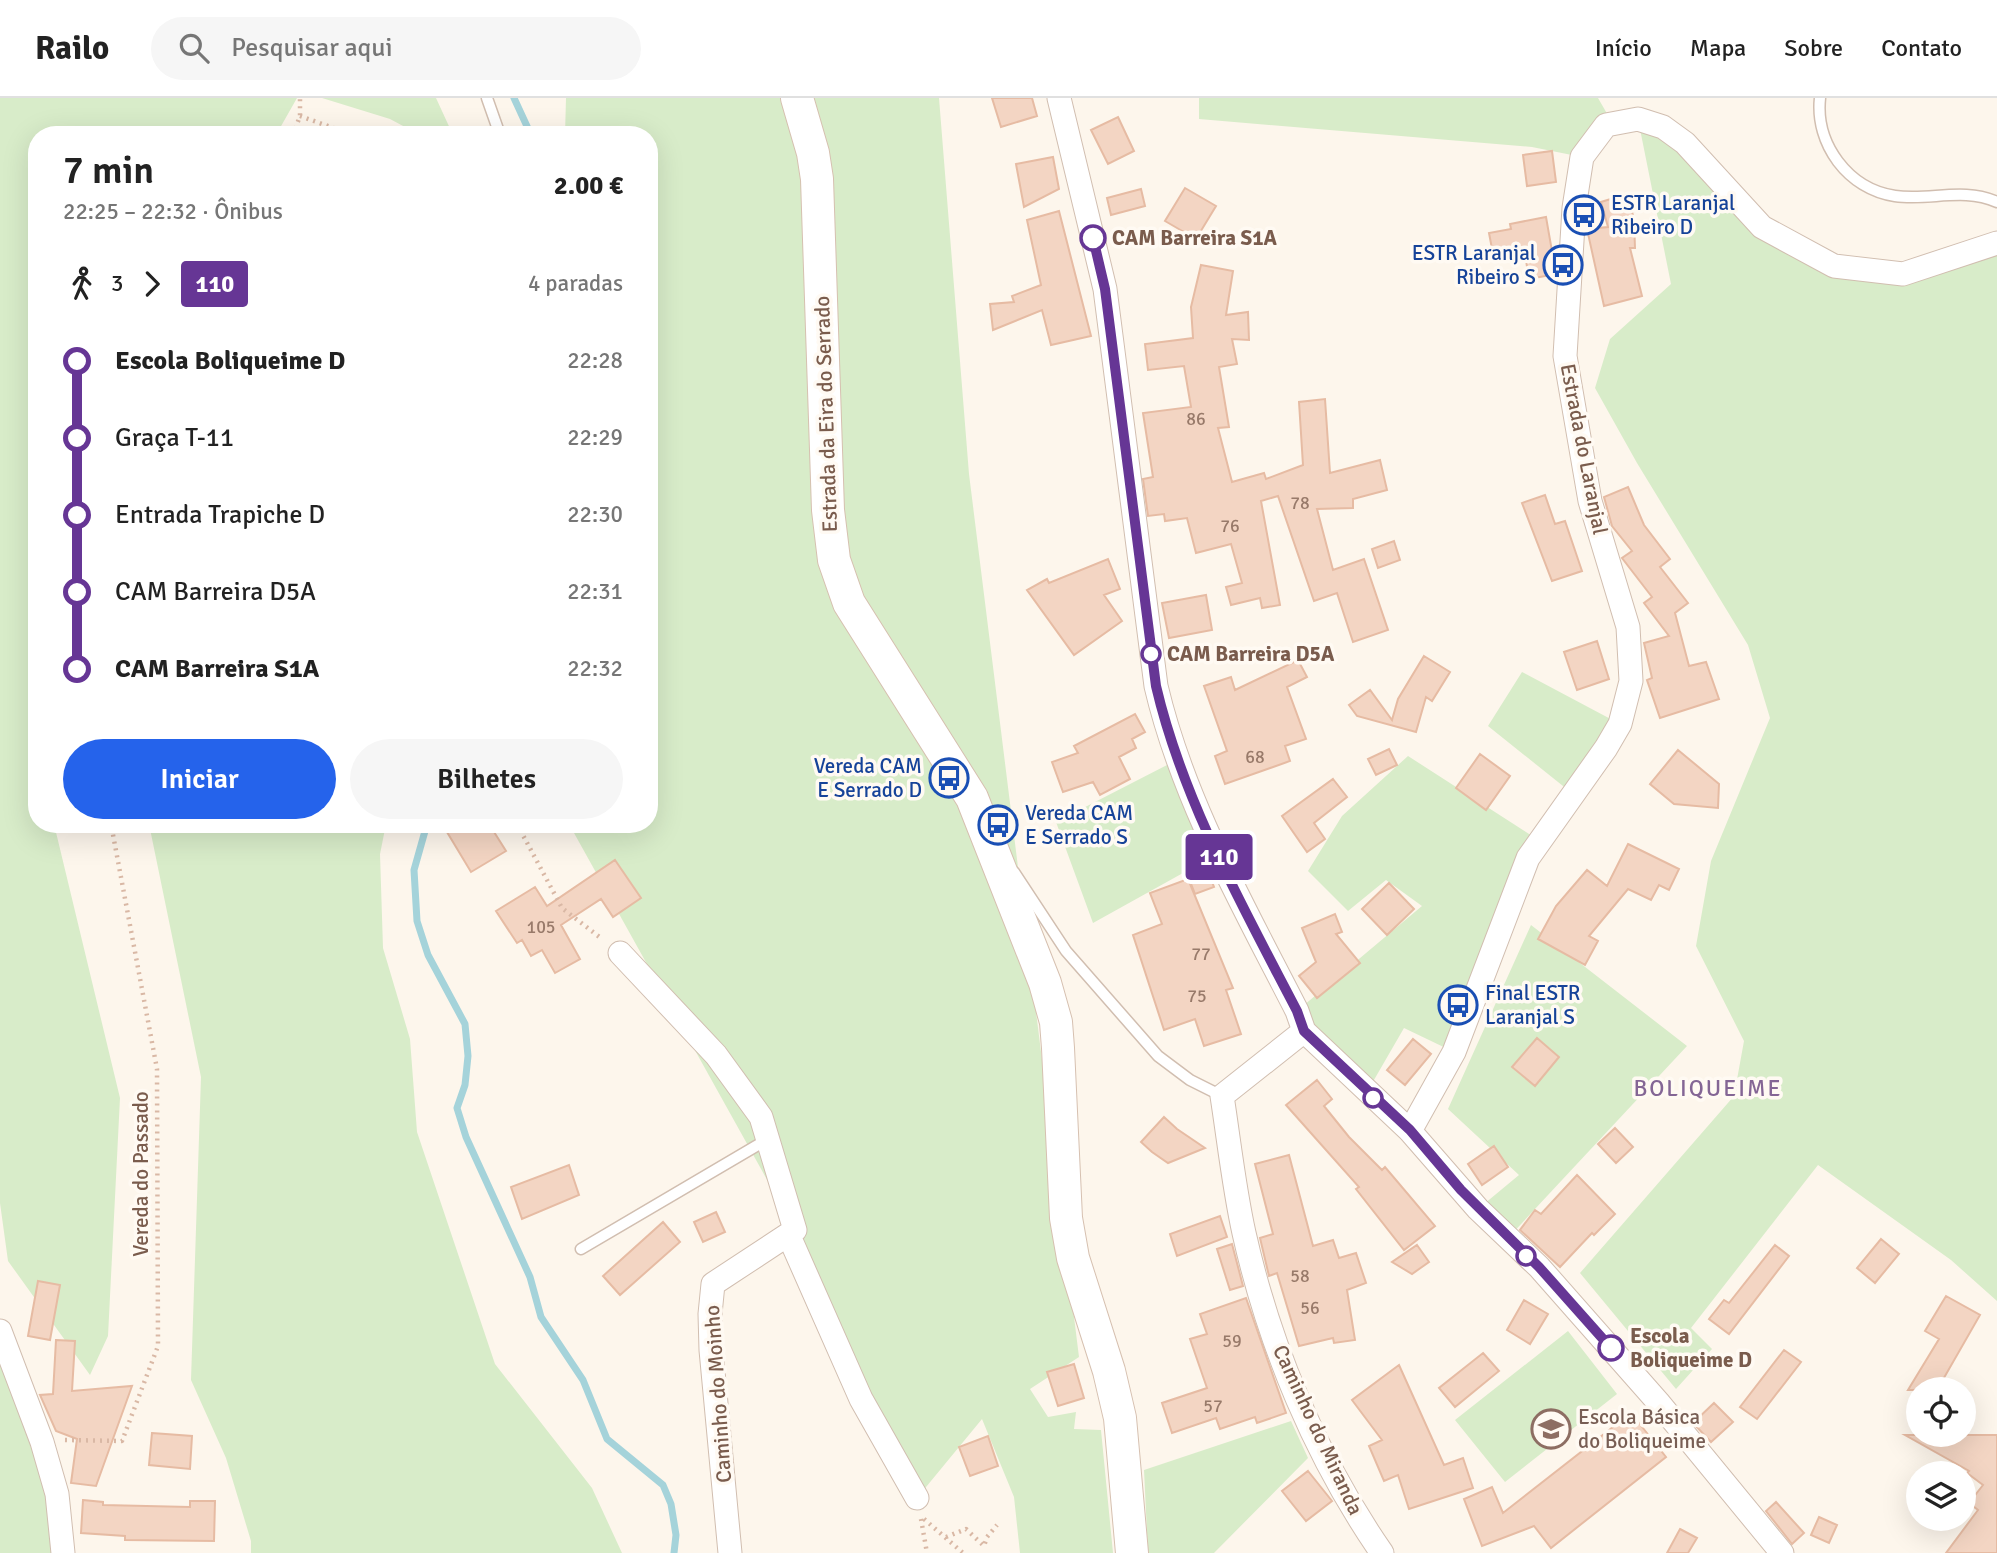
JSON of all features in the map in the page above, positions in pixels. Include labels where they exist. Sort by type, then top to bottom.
[{"type":"main road","name":"Estrada da Eira do Serrado","points":[[797,98],[813,153],[817,179],[828,510],[834,560],[849,603],[860,624],[972,798],[1035,956],[1056,1021],[1066,1218],[1073,1258],[1106,1359],[1120,1418],[1132,1553]]},
{"type":"street","points":[[1059,98],[1105,289],[1156,686],[1167,736],[1219,857],[1297,1011],[1304,1031],[1410,1130],[1461,1190],[1539,1267],[1658,1402],[1782,1553]]},
{"type":"street","name":"Estrada do Laranjal","points":[[1410,1130],[1454,1052],[1528,858],[1606,748],[1620,724],[1632,681],[1628,627],[1590,501],[1565,356],[1574,208],[1582,157],[1606,125],[1638,119],[1663,127],[1685,143],[1762,227],[1834,266],[1903,274],[1997,243]]},
{"type":"street","points":[[620,953],[716,1055],[761,1117],[794,1230],[789,1236],[861,1399],[919,1508]]},
{"type":"street","points":[[1222,1096],[1304,1031]]},
{"type":"street","name":"Caminho do Miranda","points":[[1222,1096],[1244,1233],[1280,1358],[1331,1469],[1382,1553]]},
{"type":"street","name":"Caminho do Moinho","points":[[730,1553],[711,1350],[713,1284],[734,1267],[789,1236]]},
{"type":"street","points":[[0,1331],[42,1442],[57,1493],[63,1553]]},
{"type":"lane","points":[[487,98],[497,126]]},
{"type":"lane","points":[[1821,98],[1820,129],[1830,151],[1844,169],[1868,185],[1895,196],[1969,193],[1997,202]]},
{"type":"lane","points":[[999,865],[1017,874],[1066,951],[1158,1056],[1190,1080],[1222,1096]]},
{"type":"lane","points":[[580,1250],[768,1139]]},
{"type":"path","points":[[296,126],[300,116],[300,98]]},
{"type":"path","points":[[300,116],[328,126]]},
{"type":"path","name":"Vereda do Passado","points":[[42,1442],[122,1441],[158,1346],[157,1069],[113,833]]},
{"type":"path","points":[[522,833],[562,908],[620,953]]},
{"type":"path","points":[[919,1508],[963,1553]]},
{"type":"path","points":[[919,1508],[927,1553]]},
{"type":"path","points":[[946,1537],[966,1529],[984,1546],[986,1537],[997,1525]]},
{"type":"green space","points":[[0,98],[297,98],[281,126],[28,126],[28,833],[56,833],[120,1098],[108,1336],[90,1375],[8,1261],[0,1203]]},
{"type":"green space","points":[[322,98],[436,98],[449,126],[403,126],[390,119]]},
{"type":"green space","points":[[566,98],[939,98],[969,474],[1079,1357],[1030,1389],[1048,1417],[1076,1412],[1074,1429],[1101,1430],[1113,1553],[1020,1553],[1014,1497],[982,1419],[917,1498],[795,1230],[574,833],[658,833],[658,126],[565,126]]},
{"type":"green space","points":[[1199,98],[1598,98],[1613,124],[1582,157],[1532,147],[1199,119]]},
{"type":"green space","points":[[1638,119],[1685,143],[1762,227],[1834,266],[1903,274],[1997,243],[1997,1301],[1951,1260],[1818,1165],[1691,1328],[1712,1349],[1676,1389],[1580,1273],[1734,1096],[1744,1041],[1696,946],[1711,861],[1770,718],[1748,645],[1637,463],[1595,388],[1610,339],[1671,284]]},
{"type":"green space","points":[[1522,672],[1620,724],[1573,794],[1488,726]]},
{"type":"green space","points":[[1408,756],[1540,841],[1454,1052],[1404,1028],[1367,1092],[1297,1011],[1422,906],[1386,880],[1348,911],[1308,871],[1342,816]]},
{"type":"green space","points":[[1169,764],[1210,858],[1093,923],[1056,822]]},
{"type":"green space","points":[[151,833],[384,833],[380,854],[383,948],[410,1039],[417,1132],[495,1364],[592,1488],[622,1553],[251,1553],[251,1541],[226,1458],[191,1380],[201,1077]]},
{"type":"green space","points":[[1531,925],[1687,1046],[1508,1238],[1478,1209],[1519,1175],[1448,1109]]},
{"type":"green space","points":[[0,1331],[63,1553],[0,1553]]},
{"type":"green space","points":[[1568,1331],[1617,1394],[1505,1482],[1455,1420]]},
{"type":"green space","points":[[1291,1421],[1308,1458],[1214,1553],[1148,1553],[1144,1470]]},
{"type":"building","points":[[992,98],[1032,98],[1037,116],[1001,127]]},
{"type":"building","points":[[1118,117],[1134,151],[1108,164],[1091,130]]},
{"type":"building","points":[[1552,151],[1556,182],[1527,186],[1523,155]]},
{"type":"building","points":[[1053,157],[1059,189],[1024,207],[1016,164]]},
{"type":"building","points":[[1185,188],[1216,206],[1196,239],[1165,221]]},
{"type":"building","points":[[1141,189],[1145,206],[1111,215],[1107,198]]},
{"type":"building","points":[[1627,194],[1634,219],[1635,248],[1630,248],[1642,296],[1604,306],[1587,229],[1608,227],[1601,202]]},
{"type":"building","points":[[1059,211],[1091,336],[1051,345],[1042,310],[993,330],[990,304],[1014,302],[1012,296],[1041,285],[1027,220]]},
{"type":"building","points":[[1546,217],[1556,274],[1529,279],[1524,248],[1493,254],[1489,233],[1511,229],[1510,224]]},
{"type":"building","points":[[1201,265],[1233,271],[1226,315],[1248,312],[1249,340],[1232,339],[1237,364],[1219,367],[1229,427],[1218,428],[1232,482],[1264,473],[1266,479],[1303,465],[1299,402],[1325,399],[1330,473],[1380,460],[1387,490],[1353,499],[1353,508],[1317,509],[1333,570],[1364,559],[1388,630],[1353,642],[1337,593],[1314,601],[1278,496],[1261,501],[1280,605],[1262,608],[1260,598],[1231,605],[1226,587],[1242,583],[1231,544],[1196,553],[1187,518],[1165,521],[1164,514],[1148,516],[1143,479],[1153,477],[1143,413],[1191,407],[1184,366],[1148,370],[1145,344],[1193,338],[1191,307]]},
{"type":"building","points":[[1628,487],[1644,525],[1670,559],[1660,567],[1688,603],[1675,613],[1689,666],[1706,662],[1719,699],[1660,718],[1647,680],[1652,678],[1644,643],[1669,636],[1644,603],[1652,597],[1622,558],[1632,551],[1612,526],[1604,497]]},
{"type":"building","points":[[1545,495],[1555,524],[1565,521],[1582,571],[1552,581],[1522,503]]},
{"type":"building","points":[[1394,541],[1400,560],[1378,568],[1372,549]]},
{"type":"building","points":[[1108,559],[1120,589],[1104,595],[1122,621],[1074,655],[1027,590],[1047,579],[1049,583]]},
{"type":"building","points":[[1206,595],[1212,630],[1169,638],[1162,603]]},
{"type":"building","points":[[1597,641],[1609,679],[1577,690],[1564,652]]},
{"type":"building","points":[[1424,656],[1450,672],[1432,701],[1426,697],[1416,732],[1357,716],[1349,705],[1370,690],[1392,720],[1398,699]]},
{"type":"building","points":[[1298,660],[1307,677],[1287,687],[1306,739],[1285,746],[1290,761],[1225,784],[1215,756],[1227,751],[1204,686],[1231,677],[1235,690]]},
{"type":"building","points":[[1135,714],[1145,732],[1132,739],[1136,748],[1119,757],[1130,779],[1100,795],[1093,782],[1063,792],[1052,762],[1078,753],[1074,746]]},
{"type":"building","points":[[1389,749],[1397,765],[1376,775],[1368,759]]},
{"type":"building","points":[[1678,750],[1719,784],[1718,808],[1674,804],[1650,784]]},
{"type":"building","points":[[1480,754],[1510,776],[1486,810],[1456,788]]},
{"type":"building","points":[[1333,779],[1347,797],[1314,823],[1325,839],[1307,852],[1282,816]]},
{"type":"building","points":[[448,833],[495,833],[506,851],[471,872]]},
{"type":"building","points":[[1628,844],[1679,869],[1669,890],[1659,885],[1651,900],[1628,889],[1589,936],[1598,941],[1585,965],[1538,939],[1556,906],[1587,870],[1607,886]]},
{"type":"building","points":[[615,860],[641,898],[613,917],[601,899],[561,925],[580,959],[555,973],[542,950],[531,956],[522,940],[517,943],[496,911],[535,887],[547,906]]},
{"type":"building","points":[[1207,869],[1214,887],[1195,894],[1188,876]]},
{"type":"building","points":[[1188,879],[1233,988],[1226,990],[1241,1034],[1204,1046],[1195,1019],[1164,1030],[1133,935],[1162,924],[1150,893]]},
{"type":"building","points":[[1389,883],[1414,909],[1387,935],[1362,909]]},
{"type":"building","points":[[1335,914],[1342,932],[1336,934],[1360,963],[1317,998],[1299,976],[1316,962],[1302,928]]},
{"type":"building","points":[[1537,1038],[1559,1057],[1535,1086],[1512,1067]]},
{"type":"building","points":[[1413,1039],[1431,1054],[1405,1085],[1387,1070]]},
{"type":"building","points":[[1317,1080],[1332,1099],[1324,1106],[1349,1137],[1382,1170],[1385,1167],[1435,1226],[1404,1250],[1356,1189],[1359,1187],[1286,1105]]},
{"type":"building","points":[[1164,1117],[1205,1148],[1168,1163],[1152,1152],[1141,1142]]},
{"type":"building","points":[[1615,1128],[1633,1147],[1616,1163],[1598,1144]]},
{"type":"building","points":[[1494,1146],[1508,1167],[1482,1185],[1468,1164]]},
{"type":"building","points":[[1289,1155],[1313,1246],[1333,1240],[1339,1258],[1356,1253],[1366,1283],[1347,1290],[1355,1340],[1334,1343],[1333,1338],[1299,1346],[1277,1273],[1269,1276],[1260,1238],[1273,1234],[1255,1164]]},
{"type":"building","points":[[569,1165],[579,1195],[522,1219],[511,1187]]},
{"type":"building","points":[[1577,1175],[1615,1214],[1594,1235],[1592,1233],[1560,1267],[1520,1230],[1535,1210],[1541,1214]]},
{"type":"building","points":[[716,1212],[725,1232],[703,1242],[694,1222]]},
{"type":"building","points":[[1220,1216],[1227,1237],[1177,1256],[1170,1234]]},
{"type":"building","points":[[663,1222],[680,1242],[620,1295],[603,1276]]},
{"type":"building","points":[[1881,1239],[1899,1254],[1875,1283],[1857,1268]]},
{"type":"building","points":[[1232,1244],[1243,1286],[1230,1290],[1217,1249]]},
{"type":"building","points":[[1417,1245],[1429,1262],[1412,1274],[1392,1262]]},
{"type":"building","points":[[1775,1245],[1789,1256],[1729,1334],[1709,1319],[1724,1300],[1729,1303]]},
{"type":"building","points":[[38,1281],[60,1285],[50,1340],[28,1336]]},
{"type":"building","points":[[1946,1296],[1980,1315],[1944,1377],[1916,1377],[1939,1339],[1925,1331]]},
{"type":"building","points":[[1246,1298],[1286,1413],[1257,1423],[1255,1417],[1220,1429],[1216,1418],[1172,1433],[1162,1403],[1207,1388],[1190,1339],[1207,1334],[1200,1314]]},
{"type":"building","points":[[1524,1300],[1548,1314],[1530,1344],[1507,1330]]},
{"type":"building","points":[[56,1340],[75,1341],[72,1391],[132,1386],[96,1486],[71,1483],[77,1439],[56,1431],[40,1395],[53,1394]]},
{"type":"building","points":[[1784,1350],[1801,1362],[1757,1419],[1740,1407]]},
{"type":"building","points":[[1483,1353],[1499,1371],[1455,1407],[1439,1388]]},
{"type":"building","points":[[1074,1364],[1084,1398],[1058,1406],[1047,1372]]},
{"type":"building","points":[[1399,1365],[1444,1465],[1463,1458],[1473,1488],[1409,1509],[1398,1475],[1384,1481],[1369,1446],[1382,1440],[1352,1400]]},
{"type":"building","points":[[1714,1403],[1733,1422],[1711,1442],[1693,1423]]},
{"type":"building","points":[[1631,1413],[1666,1457],[1551,1548],[1534,1526],[1482,1546],[1464,1499],[1492,1487],[1503,1513]]},
{"type":"building","points":[[152,1433],[192,1436],[190,1469],[149,1465]]},
{"type":"building","points":[[1976,1435],[1997,1435],[1997,1553],[1946,1553],[1962,1531],[1976,1531],[1976,1494],[1983,1485],[1976,1480],[1976,1461],[1951,1461],[1926,1447],[1976,1447]]},
{"type":"building","points":[[988,1436],[998,1466],[970,1476],[959,1447]]},
{"type":"building","points":[[1308,1471],[1332,1501],[1306,1521],[1282,1491]]},
{"type":"building","points":[[83,1500],[103,1502],[103,1505],[190,1507],[190,1501],[215,1501],[214,1541],[125,1540],[125,1536],[81,1533]]},
{"type":"building","points":[[1776,1502],[1804,1533],[1792,1544],[1766,1511]]},
{"type":"building","points":[[1819,1517],[1837,1525],[1829,1543],[1811,1535]]},
{"type":"building","points":[[1680,1529],[1697,1538],[1688,1553],[1667,1553]]},
{"type":"waterway","points":[[514,98],[527,126]]},
{"type":"waterway","points":[[424,833],[414,870],[417,921],[428,955],[465,1024],[468,1056],[465,1085],[457,1108],[466,1137],[530,1277],[541,1317],[583,1380],[607,1439],[663,1485],[671,1504],[676,1535],[674,1553]]},
{"type":"bus line","name":"110","points":[[1093,238],[1105,289],[1156,686],[1167,736],[1219,857],[1297,1011],[1304,1031],[1367,1093],[1410,1130],[1478,1209],[1539,1267],[1611,1348]]},
{"type":"place","name":"ESTR Laranjal Ribeiro D","points":[[1584,215]]},
{"type":"place","name":"CAM Barreira S1A","points":[[1093,238]]},
{"type":"place","name":"ESTR Laranjal Ribeiro S","points":[[1563,265]]},
{"type":"place","name":"CAM Barreira D5A","points":[[1151,654]]},
{"type":"place","name":"Vereda CAM E Serrado D","points":[[949,778]]},
{"type":"place","name":"Vereda CAM E Serrado S","points":[[998,825]]},
{"type":"place","name":"Final ESTR Laranjal S","points":[[1458,1005]]},
{"type":"place","name":"Escola Boliqueime D","points":[[1611,1348]]},
{"type":"place","name":"Escola Básica do Boliqueime","points":[[1551,1429]]},
{"type":"district","name":"BOLIQUEIME","points":[[1708,1088]]}]
